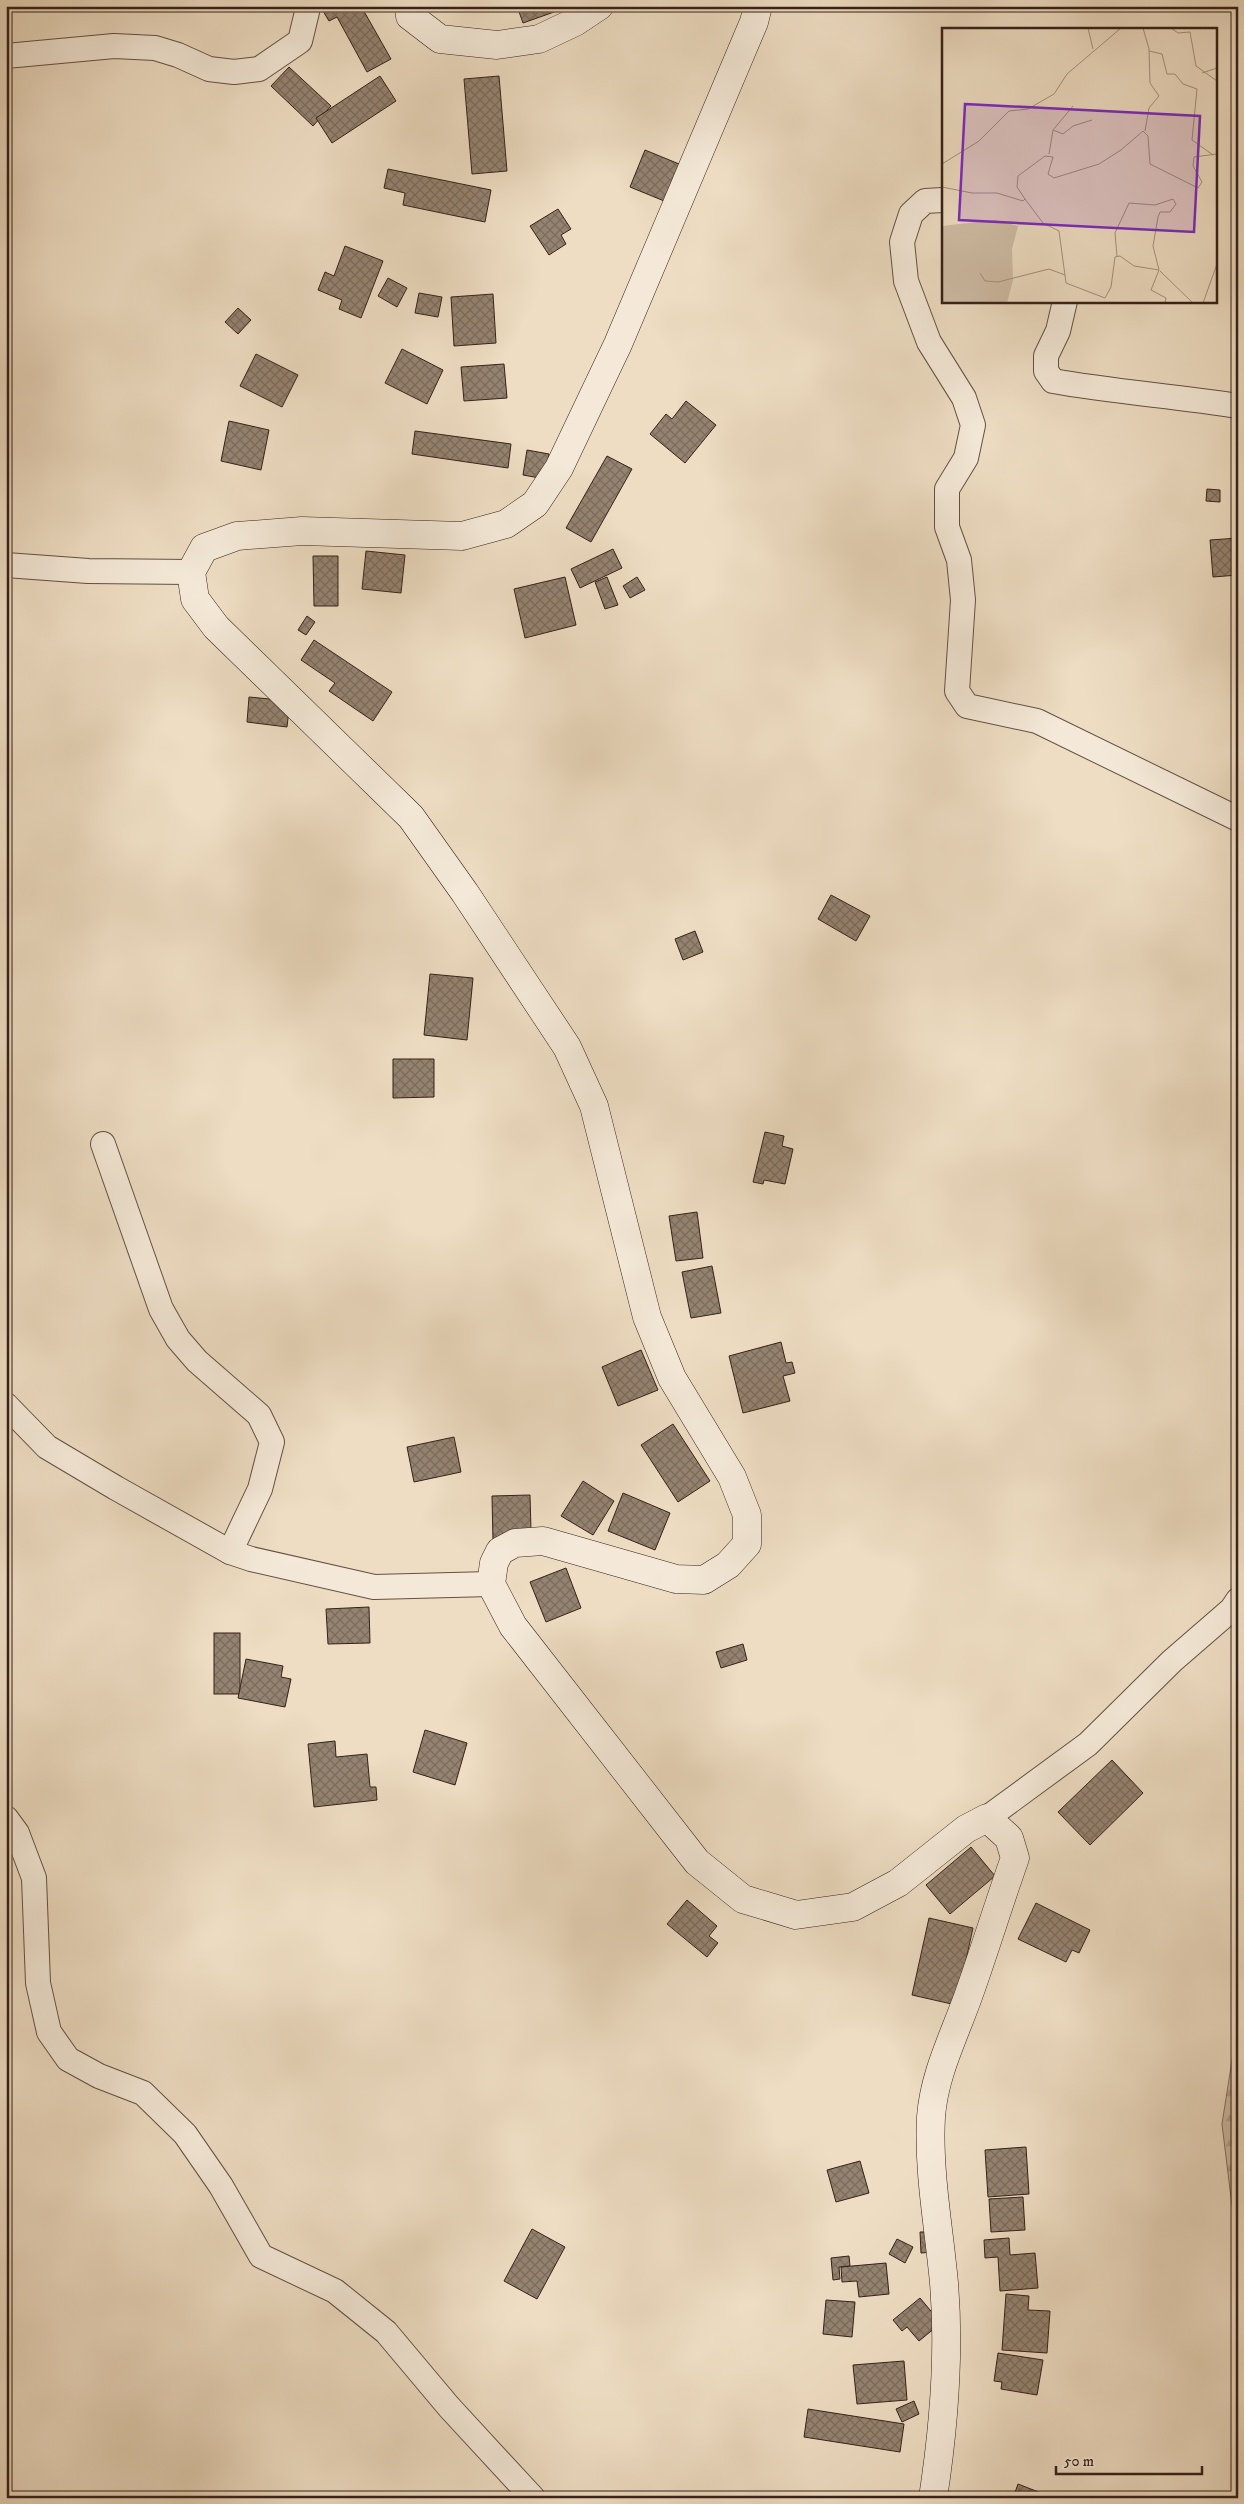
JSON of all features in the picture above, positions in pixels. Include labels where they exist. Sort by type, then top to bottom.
[{"type":"main road","points":[[409,6],[410,16],[440,39],[497,45],[539,39],[575,22],[599,6]]},
{"type":"main road","points":[[758,6],[754,22],[618,344],[559,468],[535,504],[506,524],[462,536],[302,531],[237,536],[204,548],[191,572],[195,599],[216,627],[411,817],[465,893],[567,1047],[594,1106],[647,1317],[672,1378],[732,1478],[747,1515],[746,1544],[728,1565],[704,1580],[676,1579],[543,1541],[515,1543],[500,1551],[494,1563],[491,1584],[513,1626],[697,1862],[743,1899],[796,1915],[853,1907],[898,1882],[966,1829],[986,1818],[1009,1838],[1015,1858],[970,1993],[940,2073],[931,2115],[931,2153],[944,2285],[946,2380],[941,2449],[934,2498]]},
{"type":"street","points":[[6,56],[114,46],[155,48],[178,55],[209,69],[234,72],[259,69],[300,41],[307,12],[306,6]]},
{"type":"street","points":[[942,200],[925,201],[911,214],[902,242],[906,281],[929,342],[964,398],[972,425],[966,458],[946,489],[947,527],[959,560],[963,600],[957,691],[967,706],[1037,721],[1238,819]]},
{"type":"street","points":[[1065,302],[1058,331],[1046,356],[1046,371],[1053,381],[1097,389],[1182,397],[1238,406]]},
{"type":"street","points":[[6,565],[88,571],[191,572]]},
{"type":"street","points":[[102,1144],[161,1310],[178,1339],[197,1362],[259,1415],[272,1442],[260,1489],[230,1552]]},
{"type":"street","points":[[6,1405],[47,1447],[230,1552],[252,1560],[374,1587],[491,1584]]},
{"type":"street","points":[[986,1818],[1088,1744],[1172,1660],[1232,1609],[1238,1600]]},
{"type":"street","points":[[6,1818],[17,1833],[34,1878],[38,1983],[49,2032],[68,2059],[99,2076],[143,2093],[185,2134],[221,2186],[261,2256],[335,2291],[386,2332],[449,2407],[532,2498]]},
{"type":"green space","points":[[1238,2022],[1238,2255],[1222,2124]]},
{"type":"building","points":[[320,6],[361,6],[391,59],[367,72],[337,17],[329,21]]},
{"type":"building","points":[[517,6],[571,6],[523,23]]},
{"type":"building","points":[[289,67],[331,106],[313,126],[271,86]]},
{"type":"building","points":[[380,76],[396,101],[332,143],[316,118]]},
{"type":"building","points":[[499,76],[507,171],[472,174],[464,79]]},
{"type":"building","points":[[645,150],[684,166],[669,203],[630,187]]},
{"type":"building","points":[[388,169],[491,190],[485,222],[403,205],[405,193],[384,188]]},
{"type":"building","points":[[558,209],[571,229],[561,235],[566,244],[549,255],[530,226]]},
{"type":"building","points":[[345,246],[383,261],[361,318],[339,309],[342,300],[318,290],[325,272],[334,276]]},
{"type":"building","points":[[388,278],[407,288],[397,307],[378,296]]},
{"type":"building","points":[[419,293],[442,297],[438,317],[415,313]]},
{"type":"building","points":[[493,294],[496,343],[454,346],[451,297]]},
{"type":"building","points":[[238,308],[251,320],[238,334],[225,322]]},
{"type":"building","points":[[402,349],[443,370],[427,404],[385,383]]},
{"type":"building","points":[[256,354],[298,375],[282,407],[240,386]]},
{"type":"building","points":[[504,364],[507,398],[464,401],[461,367]]},
{"type":"building","points":[[686,401],[716,425],[685,463],[650,434],[666,414],[672,419]]},
{"type":"building","points":[[229,421],[269,430],[261,470],[221,461]]},
{"type":"building","points":[[415,431],[511,444],[508,468],[412,454]]},
{"type":"building","points":[[527,450],[549,454],[545,479],[523,475]]},
{"type":"building","points":[[607,456],[632,469],[591,542],[566,528]]},
{"type":"building","points":[[1207,489],[1220,490],[1220,502],[1206,501]]},
{"type":"building","points":[[1238,538],[1238,575],[1213,577],[1210,540]]},
{"type":"building","points":[[613,549],[622,568],[580,588],[571,569]]},
{"type":"building","points":[[366,551],[405,555],[401,593],[362,589]]},
{"type":"building","points":[[313,556],[338,556],[338,606],[314,606]]},
{"type":"building","points":[[565,577],[576,625],[525,638],[514,589]]},
{"type":"building","points":[[607,577],[618,605],[605,609],[595,582]]},
{"type":"building","points":[[637,577],[645,590],[630,598],[623,586]]},
{"type":"building","points":[[307,616],[315,622],[306,635],[298,630]]},
{"type":"building","points":[[314,640],[392,692],[373,721],[329,691],[335,683],[301,660]]},
{"type":"building","points":[[249,697],[290,701],[287,727],[247,722]]},
{"type":"building","points":[[831,895],[870,916],[856,941],[818,919]]},
{"type":"building","points":[[695,931],[703,952],[683,960],[675,939]]},
{"type":"building","points":[[430,974],[473,978],[467,1040],[424,1035]]},
{"type":"building","points":[[393,1059],[434,1059],[434,1097],[393,1098]]},
{"type":"building","points":[[765,1132],[784,1136],[782,1146],[793,1149],[785,1184],[764,1180],[763,1184],[753,1182]]},
{"type":"building","points":[[697,1212],[703,1258],[676,1261],[669,1216]]},
{"type":"building","points":[[712,1266],[721,1313],[691,1318],[682,1272]]},
{"type":"building","points":[[781,1342],[786,1363],[792,1362],[795,1373],[783,1376],[790,1401],[743,1413],[729,1356]]},
{"type":"building","points":[[641,1350],[658,1390],[618,1406],[602,1367]]},
{"type":"building","points":[[673,1424],[710,1481],[678,1502],[641,1445]]},
{"type":"building","points":[[454,1437],[461,1472],[414,1482],[407,1447]]},
{"type":"building","points":[[583,1481],[614,1501],[593,1535],[561,1516]]},
{"type":"building","points":[[623,1493],[670,1513],[655,1550],[608,1531]]},
{"type":"building","points":[[530,1495],[531,1531],[493,1542],[492,1496]]},
{"type":"building","points":[[566,1568],[581,1608],[546,1622],[530,1582]]},
{"type":"building","points":[[369,1607],[370,1643],[328,1644],[326,1609]]},
{"type":"building","points":[[214,1633],[240,1633],[240,1694],[214,1694]]},
{"type":"building","points":[[743,1644],[747,1660],[721,1668],[716,1652]]},
{"type":"building","points":[[246,1659],[283,1666],[281,1677],[291,1679],[285,1707],[238,1698]]},
{"type":"building","points":[[425,1730],[467,1743],[455,1785],[413,1772]]},
{"type":"building","points":[[335,1741],[336,1757],[367,1754],[370,1787],[376,1787],[377,1800],[314,1807],[308,1744]]},
{"type":"building","points":[[1112,1760],[1143,1793],[1090,1845],[1058,1812]]},
{"type":"building","points":[[971,1847],[995,1876],[950,1914],[926,1885]]},
{"type":"building","points":[[687,1900],[717,1926],[709,1936],[718,1943],[707,1957],[667,1924]]},
{"type":"building","points":[[1036,1903],[1090,1930],[1079,1953],[1072,1950],[1066,1962],[1018,1939]]},
{"type":"building","points":[[929,1918],[973,1928],[956,2005],[912,1995]]},
{"type":"building","points":[[1026,2147],[1029,2194],[988,2197],[985,2150]]},
{"type":"building","points":[[860,2161],[869,2193],[836,2202],[827,2170]]},
{"type":"building","points":[[1023,2197],[1025,2230],[991,2232],[989,2199]]},
{"type":"building","points":[[532,2229],[565,2247],[537,2299],[504,2281]]},
{"type":"building","points":[[920,2232],[932,2232],[933,2252],[921,2253]]},
{"type":"building","points":[[1009,2238],[1010,2255],[1035,2253],[1038,2288],[1000,2291],[998,2257],[985,2258],[984,2240]]},
{"type":"building","points":[[897,2239],[913,2247],[905,2263],[889,2254]]},
{"type":"building","points":[[849,2256],[850,2266],[839,2267],[840,2279],[833,2280],[831,2258]]},
{"type":"building","points":[[886,2263],[889,2294],[859,2297],[857,2281],[842,2282],[841,2267]]},
{"type":"building","points":[[1006,2294],[1029,2296],[1028,2310],[1050,2311],[1047,2353],[1002,2350]]},
{"type":"building","points":[[920,2298],[941,2323],[919,2341],[907,2327],[902,2331],[893,2320]]},
{"type":"building","points":[[826,2300],[855,2302],[852,2337],[823,2334]]},
{"type":"building","points":[[998,2353],[1043,2360],[1037,2395],[1001,2389],[1002,2382],[994,2381]]},
{"type":"building","points":[[904,2361],[907,2400],[857,2404],[853,2365]]},
{"type":"building","points":[[914,2401],[919,2414],[902,2422],[896,2409]]},
{"type":"building","points":[[808,2409],[904,2424],[900,2452],[804,2437]]},
{"type":"building","points":[[1018,2484],[1054,2498],[1013,2498]]}]
